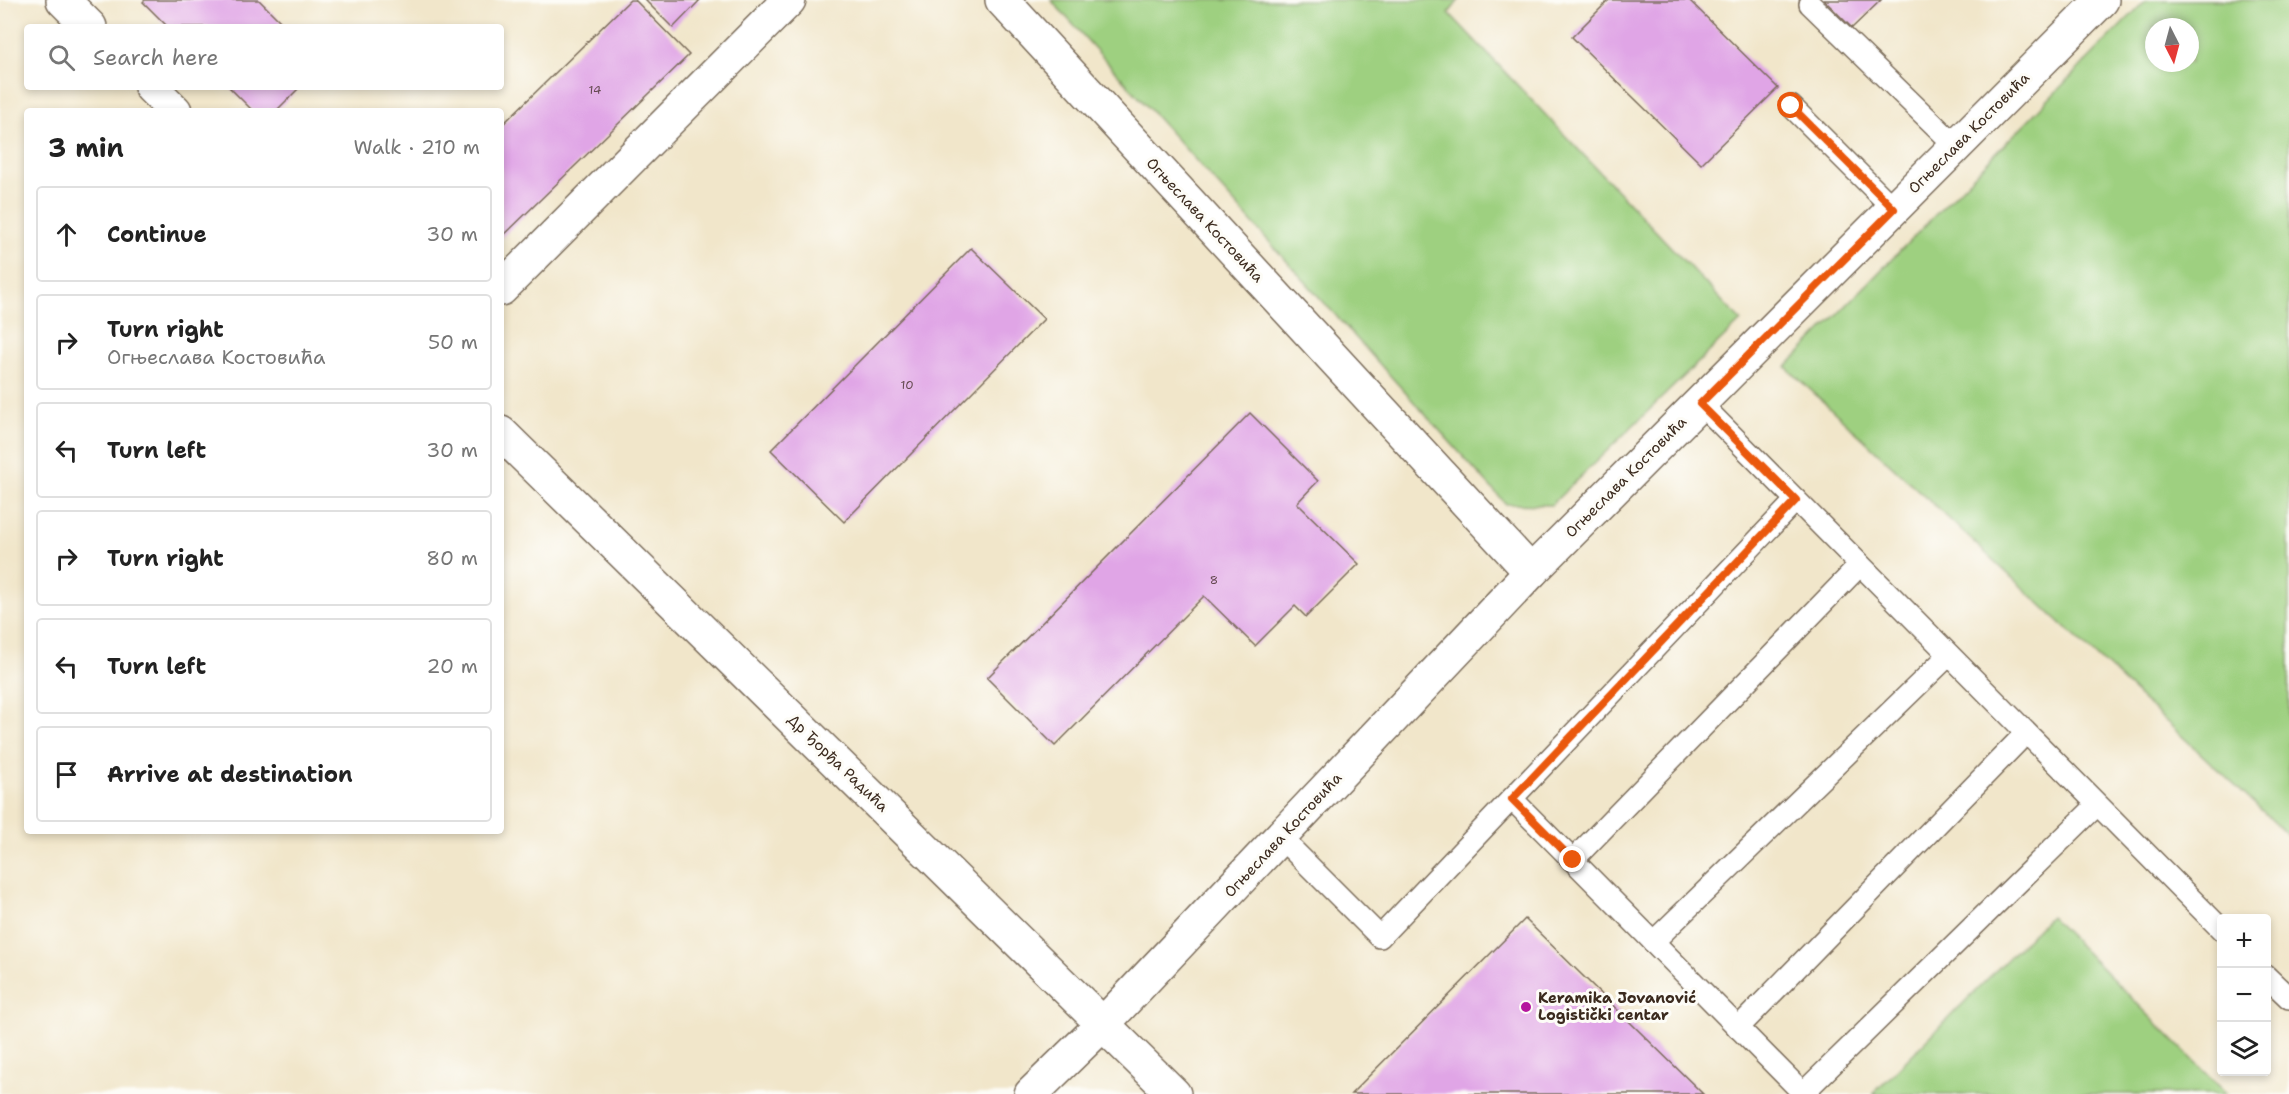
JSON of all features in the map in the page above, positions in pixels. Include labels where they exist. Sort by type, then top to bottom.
[{"type":"street","points":[[63,0],[87,24]]},
{"type":"street","points":[[504,286],[789,0]]},
{"type":"street","name":"Огњеслава Костовића","points":[[1002,0],[1531,572]]},
{"type":"street","name":"Огњеслава Костовића","points":[[1031,1094],[1104,1023],[1531,572],[2102,0]]},
{"type":"street","points":[[154,90],[172,108]]},
{"type":"street","name":"Др Ђорђа Радића","points":[[504,436],[1174,1094]]},
{"type":"lane","points":[[1810,4],[1956,146]]},
{"type":"lane","points":[[1791,106],[1894,209]]},
{"type":"lane","points":[[1700,404],[2217,925]]},
{"type":"lane","points":[[1280,837],[1380,937],[1796,500]]},
{"type":"lane","points":[[1573,860],[1860,565]]},
{"type":"lane","points":[[1653,942],[1949,655]]},
{"type":"lane","points":[[1738,1028],[2026,733]]},
{"type":"lane","points":[[1512,799],[1803,1093],[2097,805]]},
{"type":"lane","points":[[2271,981],[2289,998]]},
{"type":"green space","points":[[1051,0],[1459,0],[1449,13],[1741,321],[1551,505],[1506,504]]},
{"type":"green space","points":[[2146,0],[2289,0],[2289,836],[1786,367]]},
{"type":"green space","points":[[2050,916],[2227,1094],[1873,1094]]},
{"type":"building","points":[[145,0],[259,0],[283,24],[165,24],[143,2]]},
{"type":"building","points":[[630,0],[635,0],[689,55],[504,235],[504,123]]},
{"type":"building","points":[[645,0],[700,0],[673,28]]},
{"type":"building","points":[[1609,0],[1689,0],[1778,88],[1701,164],[1572,37]]},
{"type":"building","points":[[1824,0],[1881,0],[1852,28]]},
{"type":"building","points":[[232,90],[297,90],[279,108],[250,108]]},
{"type":"building","points":[[971,248],[1044,319],[844,522],[771,450]]},
{"type":"building","points":[[1250,413],[1318,481],[1297,503],[1359,564],[1306,617],[1295,606],[1255,646],[1204,596],[1055,746],[987,678]]},
{"type":"building","name":"Keramika Jovanović Logistički centar","points":[[1525,919],[1703,1094],[1351,1094]]},
{"type":"place","name":"Keramika Jovanović Logistički centar","points":[[1526,1007]]},
{"type":"route","points":[[1573,860],[1512,799],[1796,500],[1700,404],[1894,209],[1791,106]]}]
